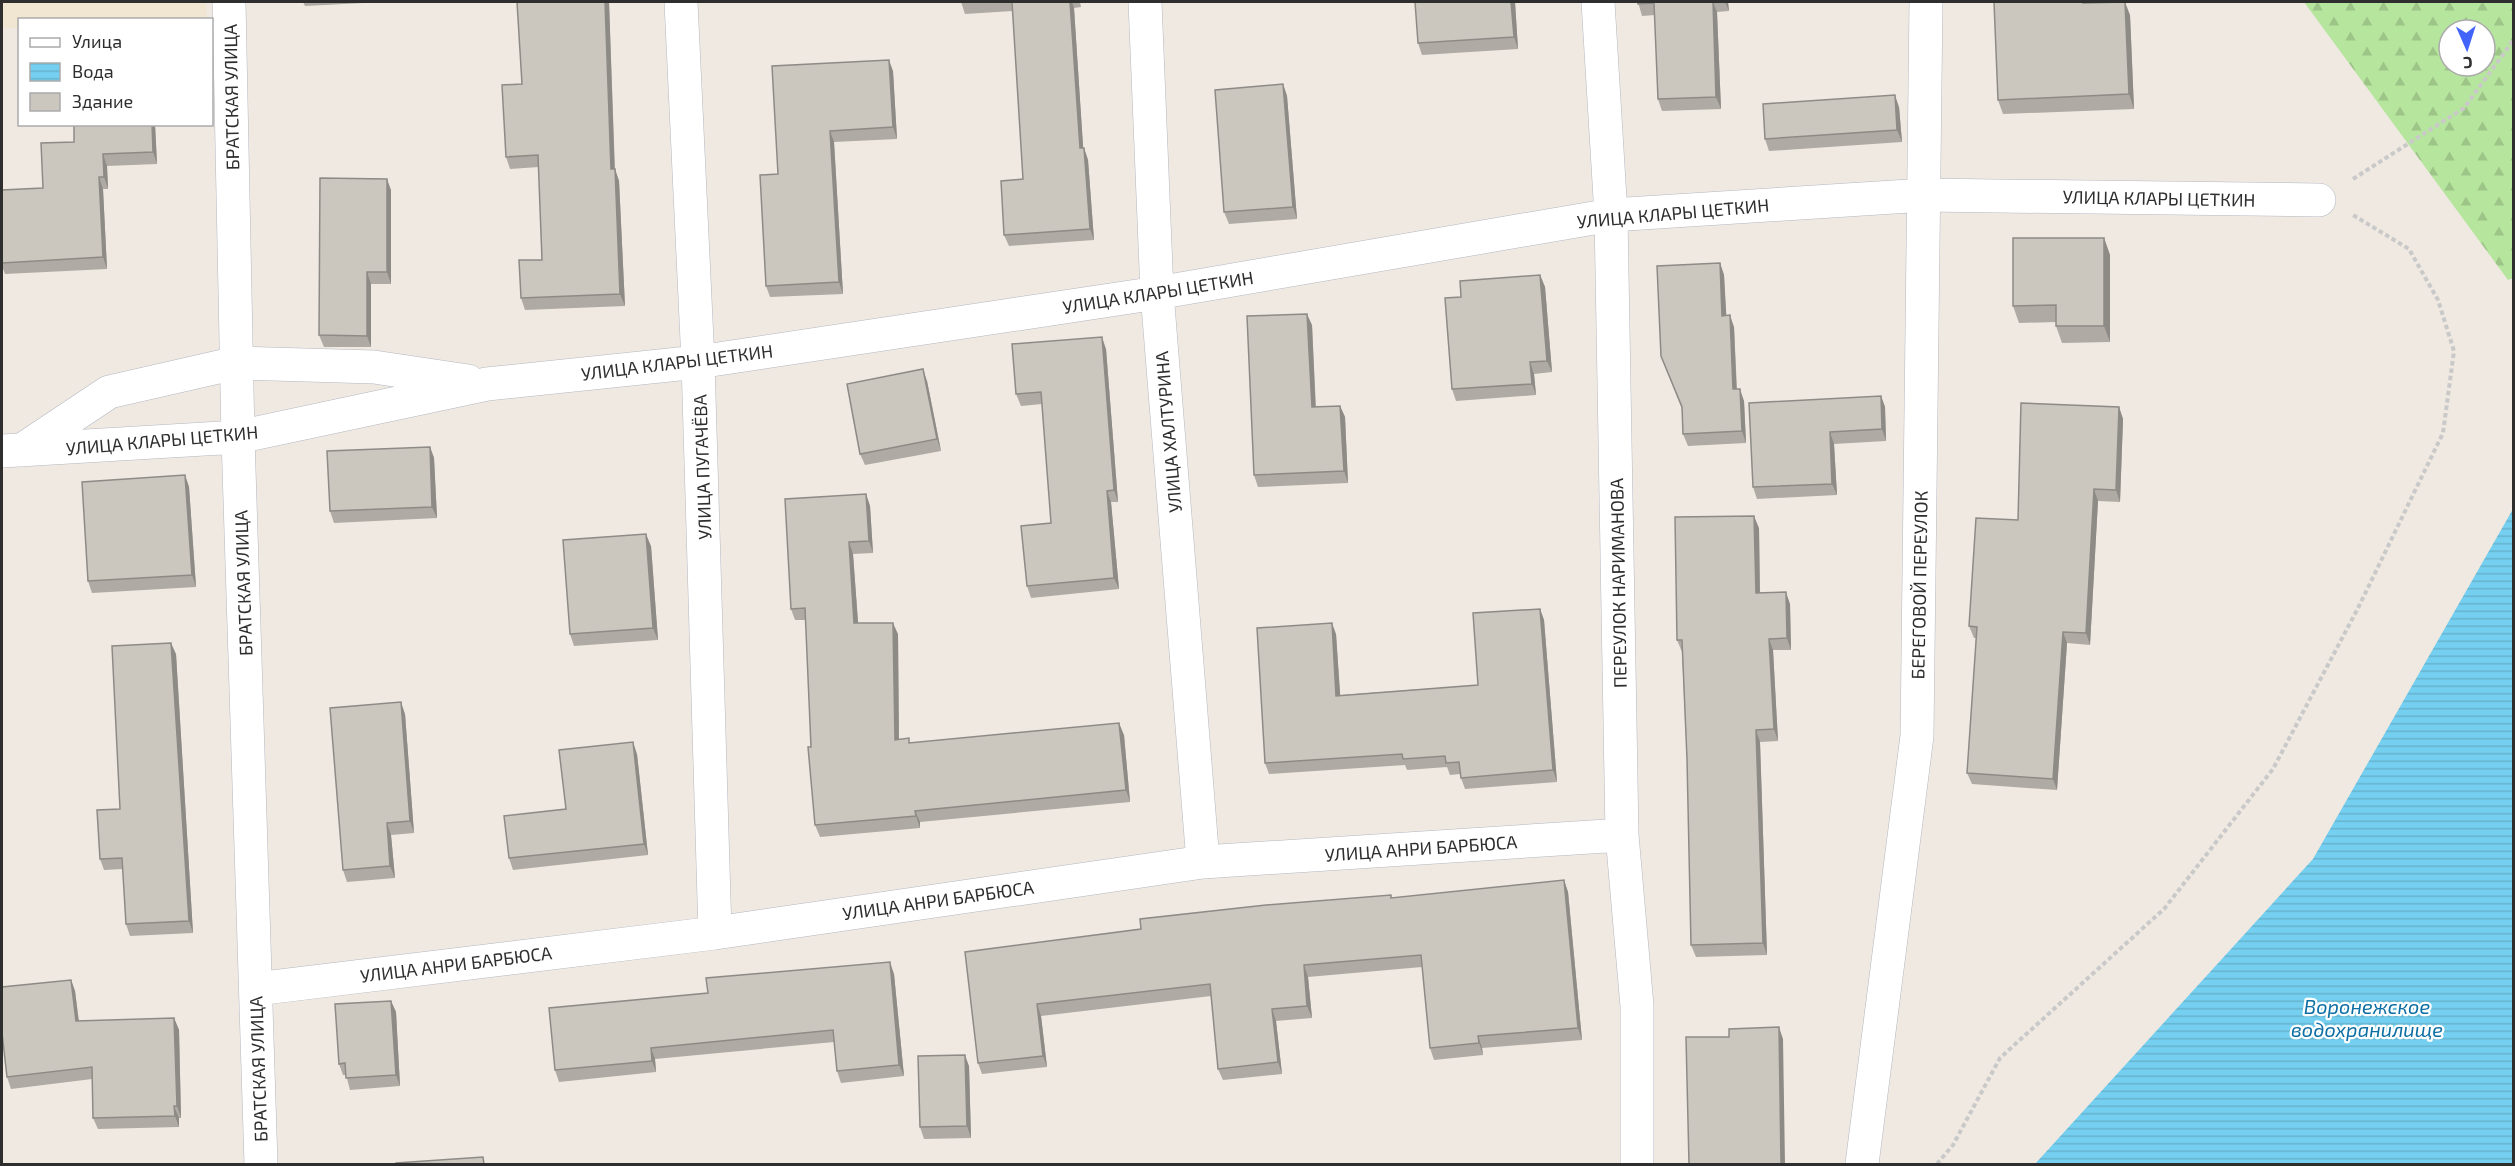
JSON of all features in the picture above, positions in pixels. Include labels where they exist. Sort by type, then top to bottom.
[{"type":"street","name":"БРАТСКАЯ УЛИЦА","points":[[229,2],[238,437],[261,1164]]},
{"type":"street","name":"УЛИЦА ПУГАЧЁВА","points":[[681,2],[699,362],[716,933]]},
{"type":"street","name":"УЛИЦА ХАЛТУРИНА","points":[[1145,2],[1157,294],[1203,862]]},
{"type":"street","name":"ПЕРЕУЛОК НАРИМАНОВА","points":[[1598,2],[1611,215],[1622,835],[1637,1006],[1637,1164]]},
{"type":"street","name":"БЕРЕГОВОЙ ПЕРЕУЛОК","points":[[1862,1164],[1917,736],[1926,2]]},
{"type":"street","name":"УЛИЦА КЛАРЫ ЦЕТКИН","points":[[11,451],[238,437],[487,384],[699,362],[1157,294],[1611,215],[1925,195],[2319,200]]},
{"type":"street","points":[[11,451],[109,392],[236,363],[374,367],[487,384]]},
{"type":"street","name":"УЛИЦА АНРИ БАРБЮСА","points":[[256,989],[716,933],[1203,862],[1622,835]]},
{"type":"path","points":[[2319,200],[2464,108],[2514,37]]},
{"type":"path","points":[[1937,1164],[1953,1145],[2000,1058],[2164,909],[2273,769],[2358,608],[2443,433],[2454,351],[2438,300],[2409,249],[2357,216],[2319,200]]},
{"type":"shaded area","points":[[2,2],[206,2],[207,18],[18,18],[18,28],[2,28]]},
{"type":"green space","points":[[2304,2],[2513,2],[2513,278],[2508,280]]},
{"type":"water","name":"Воронежское водохранилище","points":[[2513,509],[2513,1164],[2035,1164],[2313,859]]},
{"type":"building","points":[[517,2],[605,2],[611,169],[615,169],[620,294],[521,298],[519,260],[542,260],[538,155],[506,157],[502,85],[522,84]]},
{"type":"building","points":[[1012,2],[1070,2],[1080,148],[1084,148],[1090,229],[1004,235],[1001,181],[1023,179]]},
{"type":"building","points":[[1415,2],[1511,2],[1514,37],[1418,43]]},
{"type":"building","points":[[1638,2],[1713,2],[1716,97],[1658,99],[1654,3],[1638,4]]},
{"type":"building","points":[[1994,2],[2125,2],[2129,94],[1998,100]]},
{"type":"building","points":[[889,60],[893,127],[830,131],[839,282],[766,286],[760,175],[778,174],[772,66]]},
{"type":"building","points":[[1283,84],[1293,207],[1224,212],[1215,90]]},
{"type":"building","points":[[1895,95],[1897,130],[1765,139],[1763,104]]},
{"type":"building","points":[[74,126],[152,126],[153,152],[103,154],[104,177],[99,177],[103,257],[2,263],[2,190],[43,188],[41,143],[74,142]]},
{"type":"building","points":[[320,178],[387,179],[387,272],[367,272],[367,336],[319,335]]},
{"type":"building","points":[[2013,238],[2104,238],[2104,326],[2056,326],[2056,305],[2013,306]]},
{"type":"building","points":[[1720,263],[1722,316],[1730,315],[1733,389],[1740,389],[1742,431],[1683,434],[1682,407],[1661,356],[1657,266]]},
{"type":"building","points":[[1540,275],[1547,361],[1530,362],[1532,384],[1452,389],[1445,298],[1461,297],[1460,281]]},
{"type":"building","points":[[1307,314],[1312,407],[1340,406],[1344,471],[1254,475],[1247,316]]},
{"type":"building","points":[[1102,337],[1114,490],[1107,491],[1114,578],[1027,586],[1021,526],[1051,523],[1041,392],[1016,394],[1012,344]]},
{"type":"building","points":[[923,369],[937,439],[860,454],[847,384]]},
{"type":"building","points":[[1881,396],[1882,429],[1830,432],[1832,484],[1753,487],[1749,403]]},
{"type":"building","points":[[2021,403],[2119,407],[2116,490],[2094,489],[2086,633],[2063,632],[2053,779],[1967,773],[1977,627],[1969,626],[1976,518],[2018,520]]},
{"type":"building","points":[[430,447],[432,507],[330,511],[327,451]]},
{"type":"building","points":[[185,475],[192,575],[88,581],[82,482]]},
{"type":"building","points":[[866,494],[869,541],[849,542],[854,623],[893,623],[895,740],[909,738],[909,743],[1119,723],[1126,790],[915,811],[916,816],[815,825],[808,747],[811,747],[805,608],[791,609],[785,499]]},
{"type":"building","points":[[1754,516],[1756,593],[1786,592],[1787,638],[1769,639],[1774,729],[1756,730],[1763,943],[1691,945],[1687,759],[1682,640],[1677,640],[1675,517]]},
{"type":"building","points":[[646,534],[653,628],[570,634],[563,540]]},
{"type":"building","points":[[1540,609],[1553,770],[1461,778],[1459,762],[1446,763],[1445,756],[1403,759],[1402,754],[1265,763],[1257,628],[1332,623],[1336,696],[1478,685],[1473,613]]},
{"type":"building","points":[[171,643],[189,921],[126,924],[122,858],[100,859],[97,810],[120,809],[112,646]]},
{"type":"building","points":[[401,702],[410,821],[387,823],[390,866],[343,870],[330,708]]},
{"type":"building","points":[[633,742],[644,844],[509,858],[504,816],[566,809],[559,750]]},
{"type":"building","points":[[1564,880],[1578,1028],[1478,1036],[1479,1043],[1430,1048],[1421,955],[1304,965],[1307,1006],[1272,1009],[1278,1062],[1218,1069],[1210,984],[1037,1004],[1043,1056],[978,1063],[965,952],[1141,929],[1140,919],[1266,905],[1391,895],[1391,898]]},
{"type":"building","points":[[890,962],[899,1065],[837,1071],[833,1030],[651,1048],[652,1061],[555,1070],[549,1008],[708,993],[706,978]]},
{"type":"building","points":[[71,980],[76,1021],[174,1018],[177,1106],[174,1106],[175,1116],[93,1118],[92,1067],[7,1077],[2,1033],[2,987]]},
{"type":"building","points":[[391,1001],[396,1075],[346,1078],[345,1063],[339,1064],[335,1004]]},
{"type":"building","points":[[1779,1027],[1781,1164],[1689,1164],[1686,1037],[1729,1037],[1729,1029]]},
{"type":"building","points":[[965,1055],[967,1126],[920,1127],[918,1056]]},
{"type":"building","points":[[483,1157],[484,1164],[396,1164],[396,1163]]}]
